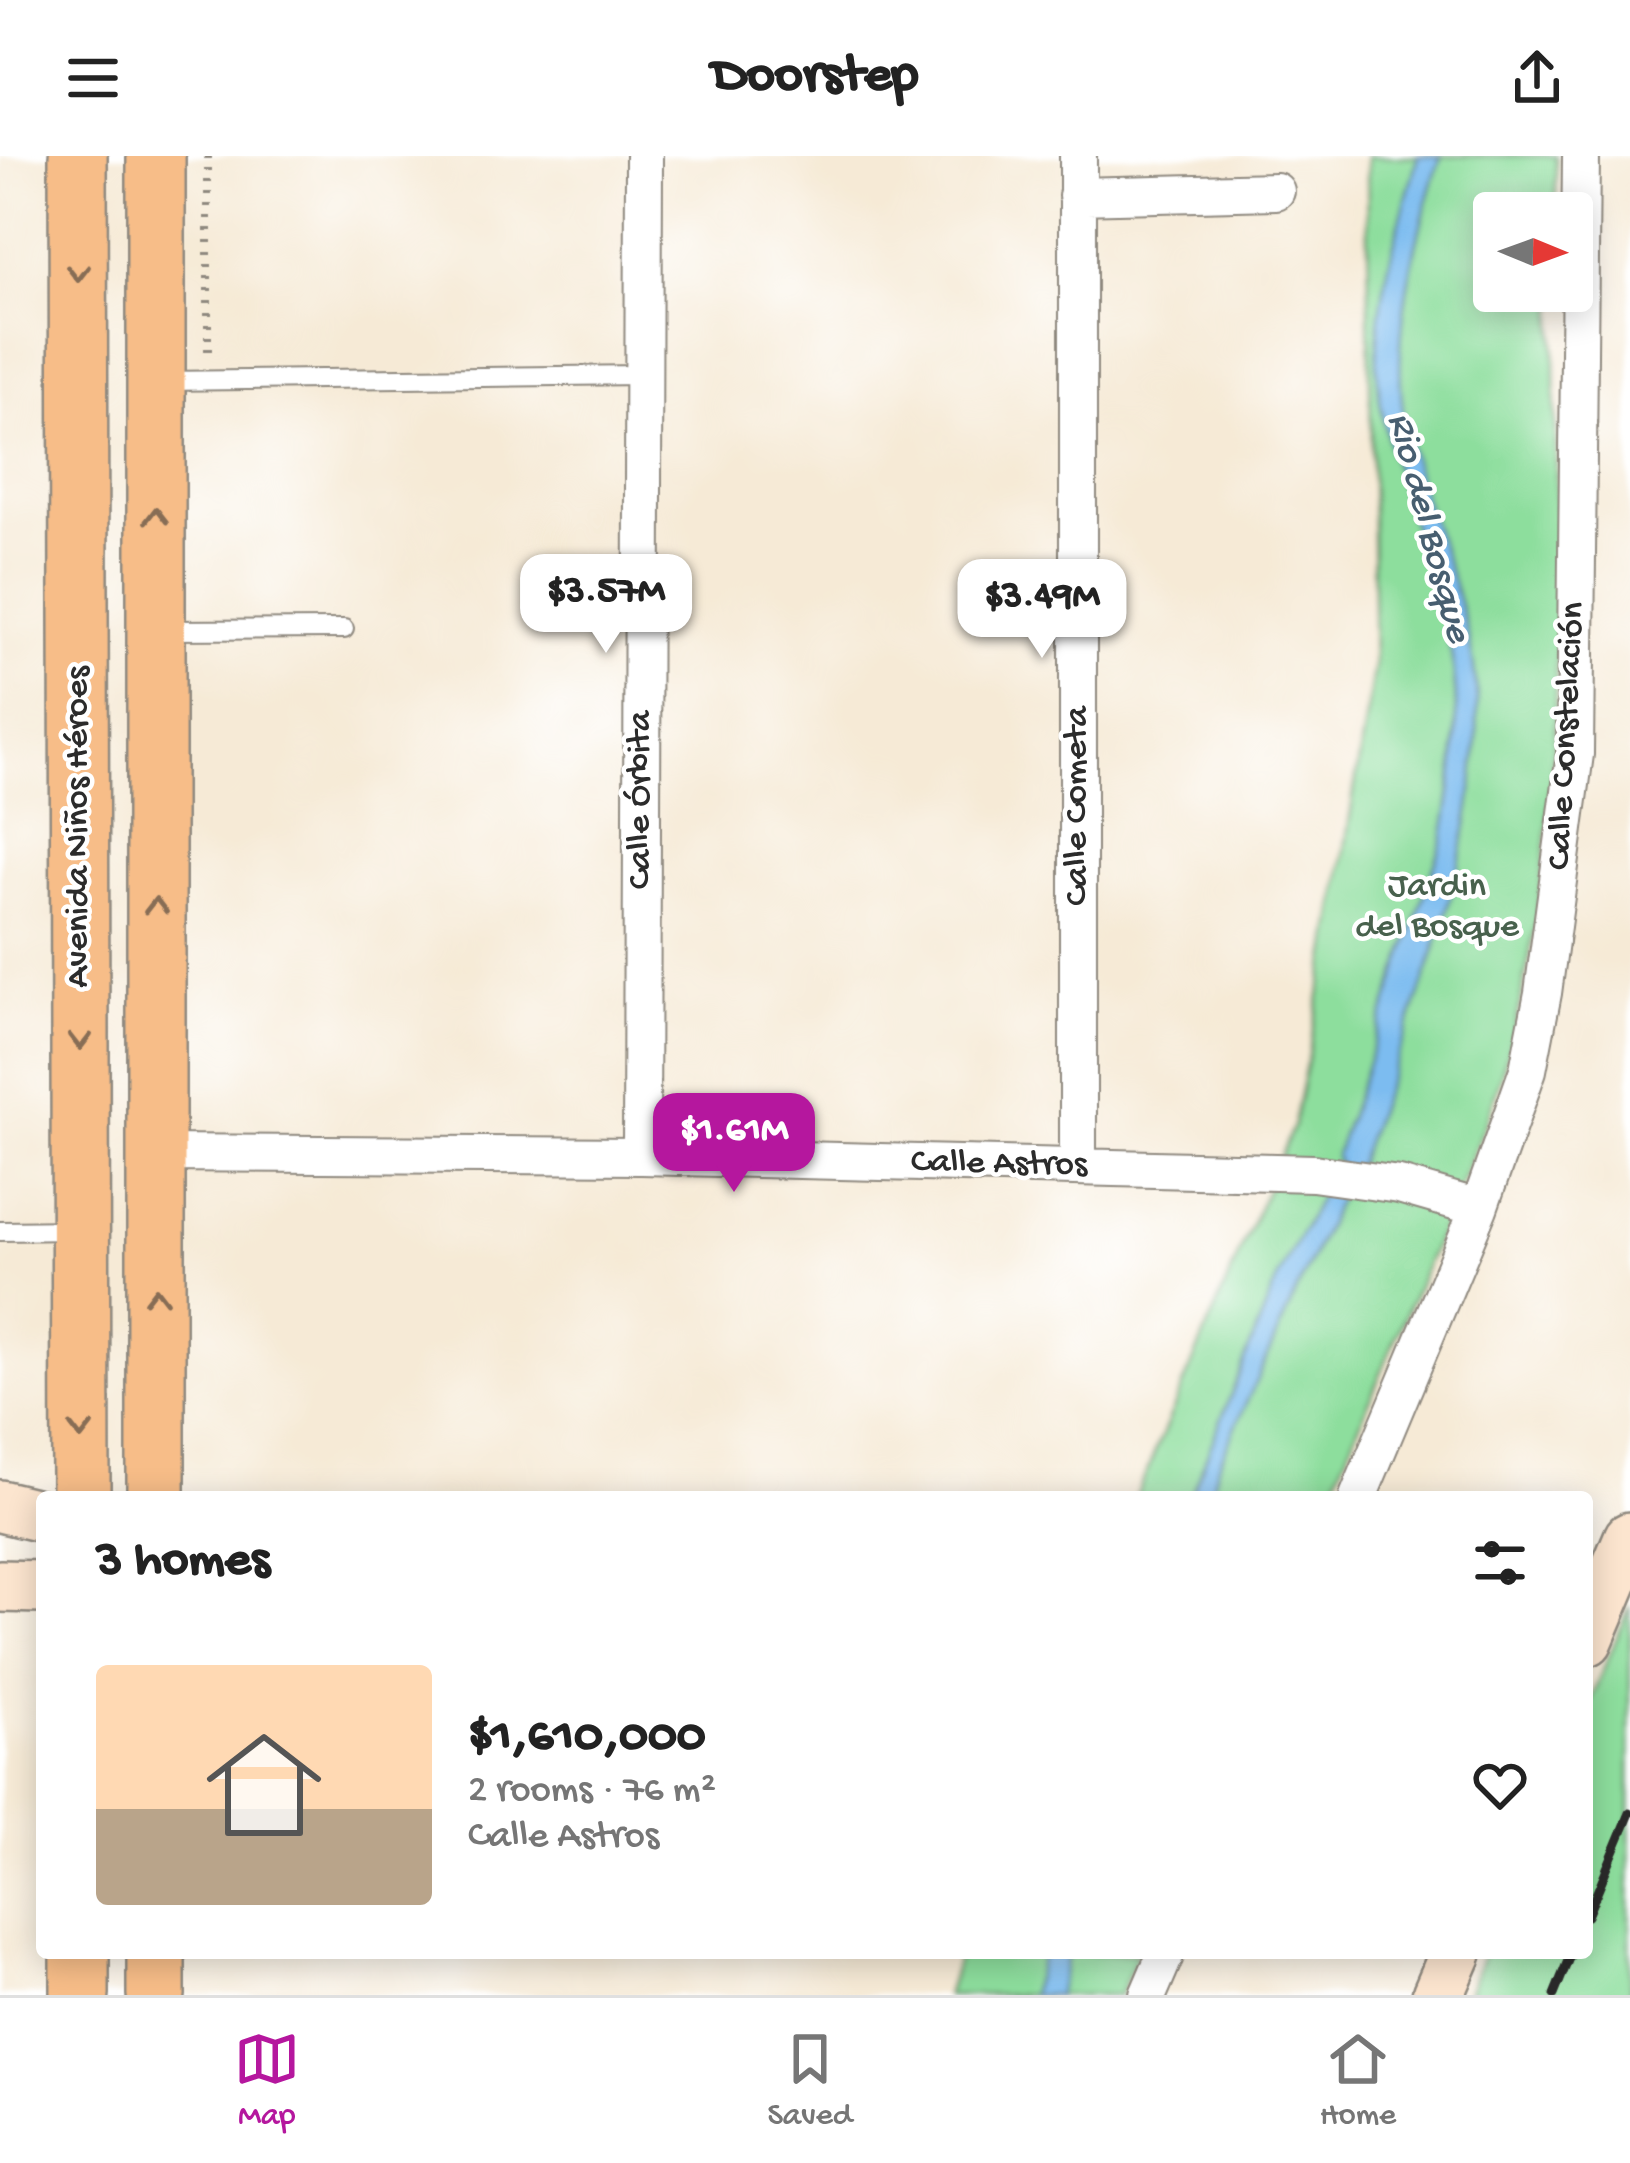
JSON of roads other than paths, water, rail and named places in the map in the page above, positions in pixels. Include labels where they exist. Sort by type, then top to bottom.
[{"type":"main road","name":"Avenida Niños Héroes","points":[[78,156],[81,1491]]},
{"type":"main road","points":[[156,156],[156,1491]]},
{"type":"main road","points":[[80,1959],[80,1995]]},
{"type":"main road","points":[[156,1959],[156,1995]]},
{"type":"street","name":"Calle Órbita","points":[[641,1156],[644,156]]},
{"type":"street","name":"Calle Cometa","points":[[1078,156],[1078,1167]]},
{"type":"street","name":"Calle Constelación","points":[[1361,1491],[1479,1208],[1528,1070],[1569,819],[1574,754],[1581,156]]},
{"type":"street","points":[[1077,196],[1276,191]]},
{"type":"street","name":"Calle Astros","points":[[156,1153],[641,1156],[1313,1173],[1399,1185],[1479,1208]]},
{"type":"street","points":[[0,1506],[36,1515]]},
{"type":"street","points":[[1593,1626],[1630,1538]]},
{"type":"street","points":[[0,1586],[36,1587]]},
{"type":"street","points":[[1148,1995],[1163,1959]]},
{"type":"street","points":[[1438,1995],[1453,1959]]},
{"type":"lane","points":[[156,381],[642,375]]},
{"type":"lane","points":[[156,630],[344,629]]},
{"type":"lane","points":[[0,1231],[80,1230]]},
{"type":"water","name":"Rio del Bosque","points":[[1418,156],[1441,156],[1407,289],[1401,391],[1413,460],[1457,595],[1473,663],[1476,759],[1456,877],[1420,994],[1357,1165],[1341,1170],[1335,1157],[1443,840],[1454,762],[1452,656],[1385,431],[1377,363],[1385,285]]},
{"type":"water","points":[[1327,1182],[1345,1184],[1217,1468],[1211,1491],[1192,1491],[1277,1280]]},
{"type":"water","points":[[1041,1959],[1066,1959],[1057,1995],[1030,1995]]},
{"type":"railway","points":[[1593,1902],[1630,1813]]},
{"type":"railway","points":[[1554,1995],[1569,1959]]},
{"type":"park label","name":"Jardin del Bosque","points":[[1437,908]]}]
